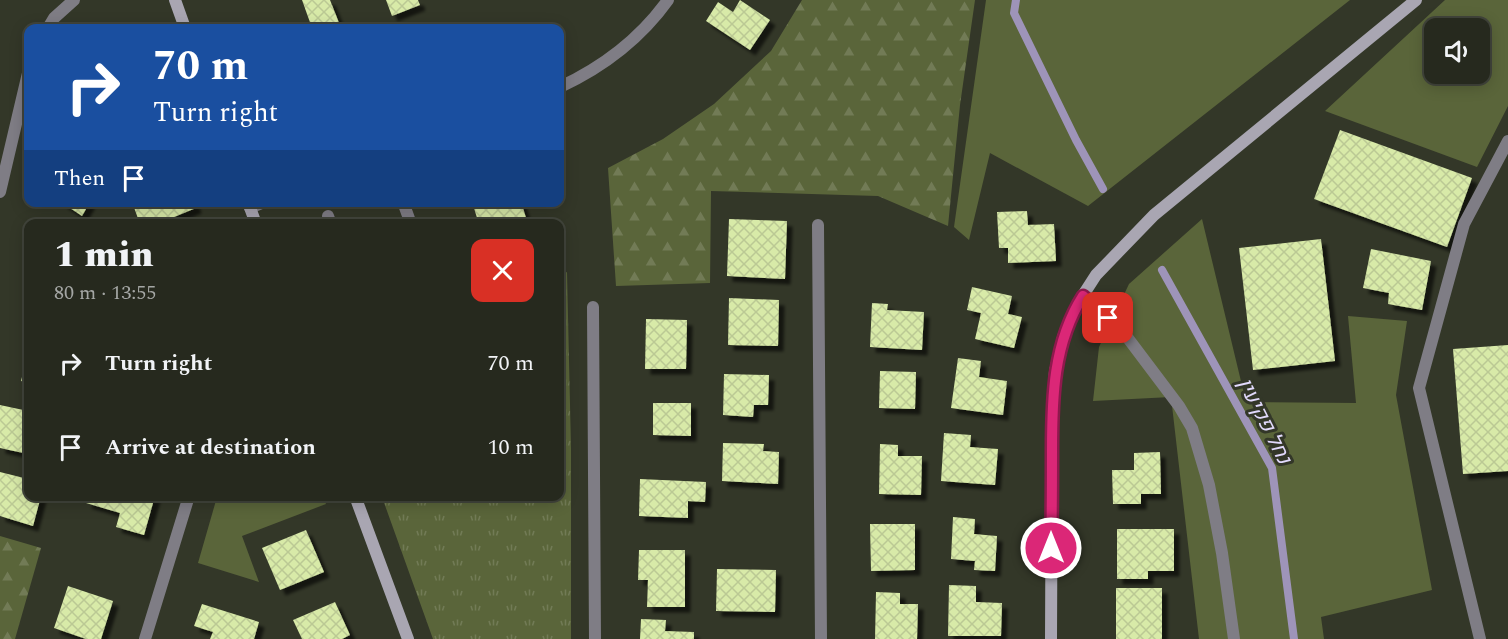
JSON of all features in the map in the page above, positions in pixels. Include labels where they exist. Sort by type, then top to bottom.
[{"type":"street","points":[[50,24],[74,0]]},
{"type":"street","points":[[175,0],[184,24]]},
{"type":"street","points":[[564,85],[585,75],[621,51],[656,17],[668,0]]},
{"type":"street","points":[[1051,639],[1052,412],[1055,371],[1063,337],[1083,296],[1096,275],[1154,215],[1416,0]]},
{"type":"street","points":[[0,192],[24,90]]},
{"type":"street","points":[[1480,639],[1419,388],[1464,224],[1508,141]]},
{"type":"street","points":[[818,225],[821,639]]},
{"type":"street","points":[[1083,296],[1121,328],[1179,406],[1192,428],[1209,485],[1222,553],[1234,639]]},
{"type":"street","points":[[592,307],[595,639]]},
{"type":"street","points":[[145,639],[187,501]]},
{"type":"street","points":[[357,501],[408,639]]},
{"type":"green space","points":[[802,0],[975,0],[960,105],[948,226],[878,196],[711,191],[710,283],[616,286],[608,168],[663,139],[714,104],[771,51]]},
{"type":"green space","points":[[986,0],[1350,0],[1088,206],[990,153],[969,240],[954,227]]},
{"type":"green space","points":[[1445,0],[1508,0],[1508,106],[1477,167],[1325,111],[1424,19],[1424,84],[1490,84],[1490,18],[1426,18]]},
{"type":"green space","points":[[1202,219],[1246,402],[1356,403],[1348,316],[1407,321],[1396,395],[1432,590],[1321,617],[1324,639],[1199,639],[1171,397],[1093,401],[1099,347],[1129,284]]},
{"type":"green space","points":[[567,272],[571,449],[571,639],[433,639],[383,501],[564,501],[564,273]]},
{"type":"green space","points":[[216,501],[325,501],[326,504],[242,536],[259,582],[198,563]]},
{"type":"green space","points":[[0,536],[41,548],[15,639],[0,639]]},
{"type":"building","points":[[302,0],[330,0],[339,24],[311,24]]},
{"type":"building","points":[[386,0],[418,0],[420,5],[392,16]]},
{"type":"building","points":[[740,0],[770,20],[750,50],[706,21],[718,2],[733,12]]},
{"type":"building","points":[[1340,130],[1472,178],[1447,247],[1314,199]]},
{"type":"building","points":[[68,207],[87,207],[82,216]]},
{"type":"building","points":[[134,207],[196,208],[169,219],[138,219]]},
{"type":"building","points":[[474,207],[523,207],[526,219],[477,219]]},
{"type":"building","points":[[1027,211],[1028,225],[1054,224],[1056,261],[1008,263],[1008,248],[999,248],[997,212]]},
{"type":"building","points":[[729,219],[787,221],[785,279],[727,276]]},
{"type":"building","points":[[1321,239],[1335,361],[1253,370],[1239,248]]},
{"type":"building","points":[[1371,249],[1431,261],[1422,310],[1388,304],[1389,293],[1363,288]]},
{"type":"building","points":[[972,287],[1012,296],[1008,314],[1022,317],[1014,348],[975,339],[981,313],[967,310]]},
{"type":"building","points":[[729,298],[779,300],[778,346],[728,345]]},
{"type":"building","points":[[872,303],[888,304],[887,310],[924,312],[922,350],[870,347]]},
{"type":"building","points":[[646,319],[687,320],[686,369],[645,369]]},
{"type":"building","points":[[1508,345],[1508,471],[1463,474],[1453,349]]},
{"type":"building","points":[[958,358],[981,361],[979,377],[1007,381],[1003,415],[951,408]]},
{"type":"building","points":[[880,371],[916,372],[915,409],[879,408]]},
{"type":"building","points":[[724,374],[769,375],[768,405],[754,405],[753,417],[723,415]]},
{"type":"building","points":[[653,403],[691,403],[691,436],[653,435]]},
{"type":"building","points":[[0,405],[24,410],[24,453],[0,448]]},
{"type":"building","points":[[944,433],[971,435],[970,447],[998,449],[995,485],[941,481]]},
{"type":"building","points":[[723,443],[764,444],[763,451],[779,452],[778,484],[722,481]]},
{"type":"building","points":[[880,444],[898,445],[898,456],[922,456],[921,495],[879,494]]},
{"type":"building","points":[[1160,452],[1161,494],[1141,494],[1141,504],[1113,504],[1112,470],[1134,470],[1134,453]]},
{"type":"building","points":[[0,472],[24,478],[24,501],[40,501],[33,526],[0,516]]},
{"type":"building","points":[[640,479],[706,482],[705,502],[688,501],[688,518],[639,516]]},
{"type":"building","points":[[87,501],[154,501],[144,535],[116,527],[120,513],[86,503]]},
{"type":"building","points":[[953,517],[975,519],[974,534],[997,536],[995,571],[974,570],[975,561],[951,559]]},
{"type":"building","points":[[870,524],[915,524],[915,570],[871,571]]},
{"type":"building","points":[[1117,529],[1174,529],[1174,571],[1148,571],[1148,579],[1117,579]]},
{"type":"building","points":[[306,530],[324,572],[280,590],[262,548]]},
{"type":"building","points":[[639,550],[685,550],[685,607],[647,607],[648,580],[638,580]]},
{"type":"building","points":[[717,569],[776,570],[775,612],[716,611]]},
{"type":"building","points":[[949,585],[976,586],[976,602],[1002,603],[1001,636],[948,636]]},
{"type":"building","points":[[68,586],[113,601],[101,639],[86,639],[54,628]]},
{"type":"building","points":[[1116,588],[1162,588],[1162,639],[1116,639]]},
{"type":"building","points":[[876,592],[900,593],[900,604],[918,604],[917,639],[875,639]]},
{"type":"building","points":[[335,602],[350,635],[342,639],[302,639],[293,620]]},
{"type":"building","points":[[202,604],[259,622],[254,639],[210,639],[213,632],[194,626]]},
{"type":"building","points":[[641,619],[666,620],[665,631],[694,632],[694,639],[640,639]]},
{"type":"waterway","name":"נחל פקיעין","points":[[1016,0],[1014,13],[1076,140],[1103,189]]},
{"type":"waterway","name":"נחל פקיעין","points":[[1162,270],[1272,468],[1294,639]]},
{"type":"route","points":[[1051,548],[1052,412],[1055,371],[1063,337],[1083,296],[1108,318]]}]
